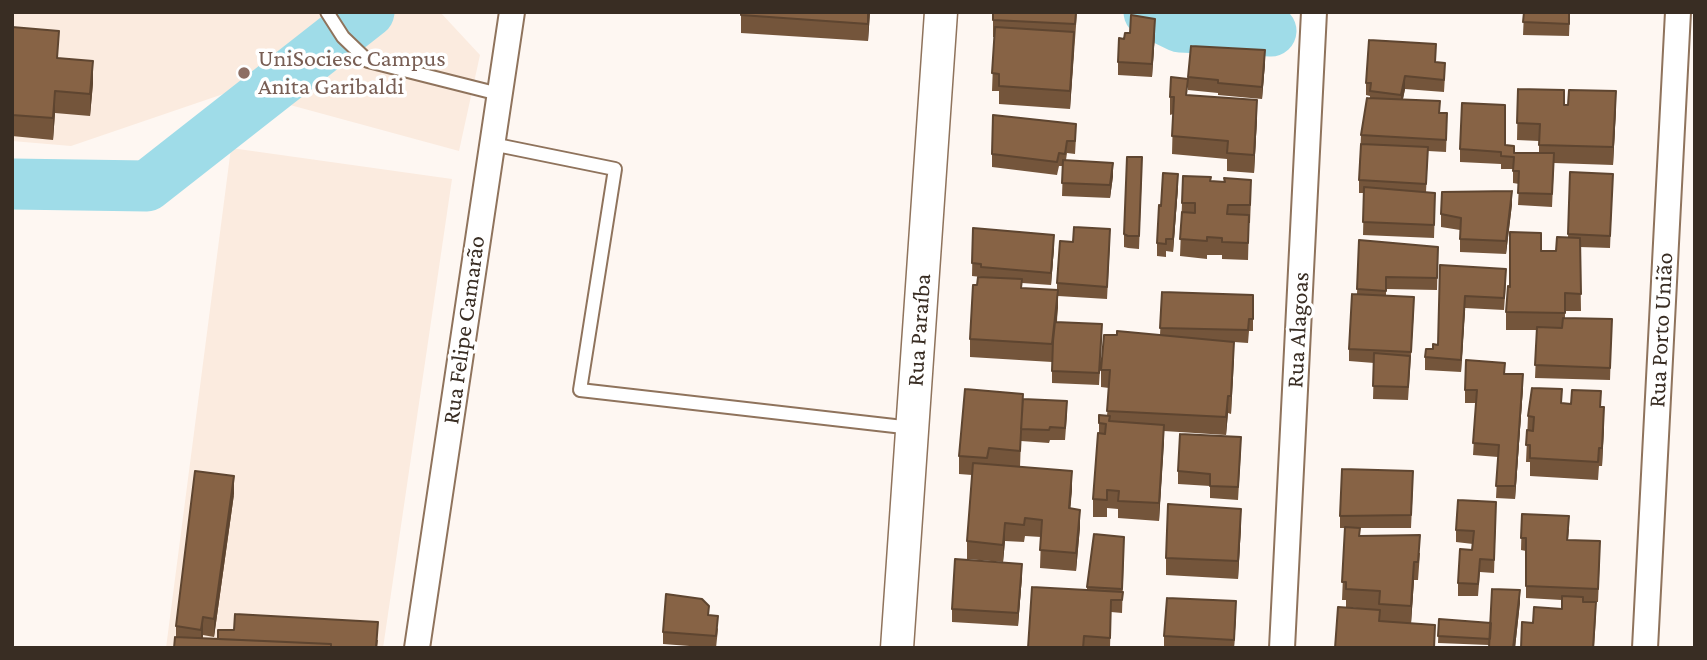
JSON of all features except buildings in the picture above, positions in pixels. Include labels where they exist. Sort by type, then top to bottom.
[{"type":"street","name":"Rua Felipe Camarão","points":[[417,648],[512,12]]},
{"type":"street","name":"Rua Paraíba","points":[[897,648],[941,12]]},
{"type":"street","name":"Rua Alagoas","points":[[1282,648],[1314,12]]},
{"type":"street","name":"Rua Porto União","points":[[1644,648],[1678,12]]},
{"type":"lane","points":[[327,12],[343,37],[368,61],[499,94]]},
{"type":"lane","points":[[492,144],[615,169],[580,390],[912,428]]},
{"type":"shaded area","name":"UniSociesc Campus Anita Garibaldi","points":[[12,12],[440,12],[480,55],[459,151],[235,90],[71,146],[12,141]]},
{"type":"shaded area","points":[[231,148],[452,179],[383,648],[166,648]]},
{"type":"waterway","points":[[12,184],[147,186],[369,12]]},
{"type":"waterway","points":[[1149,12],[1180,27],[1271,31]]},
{"type":"place","name":"UniSociesc Campus Anita Garibaldi","points":[[244,73]]}]
